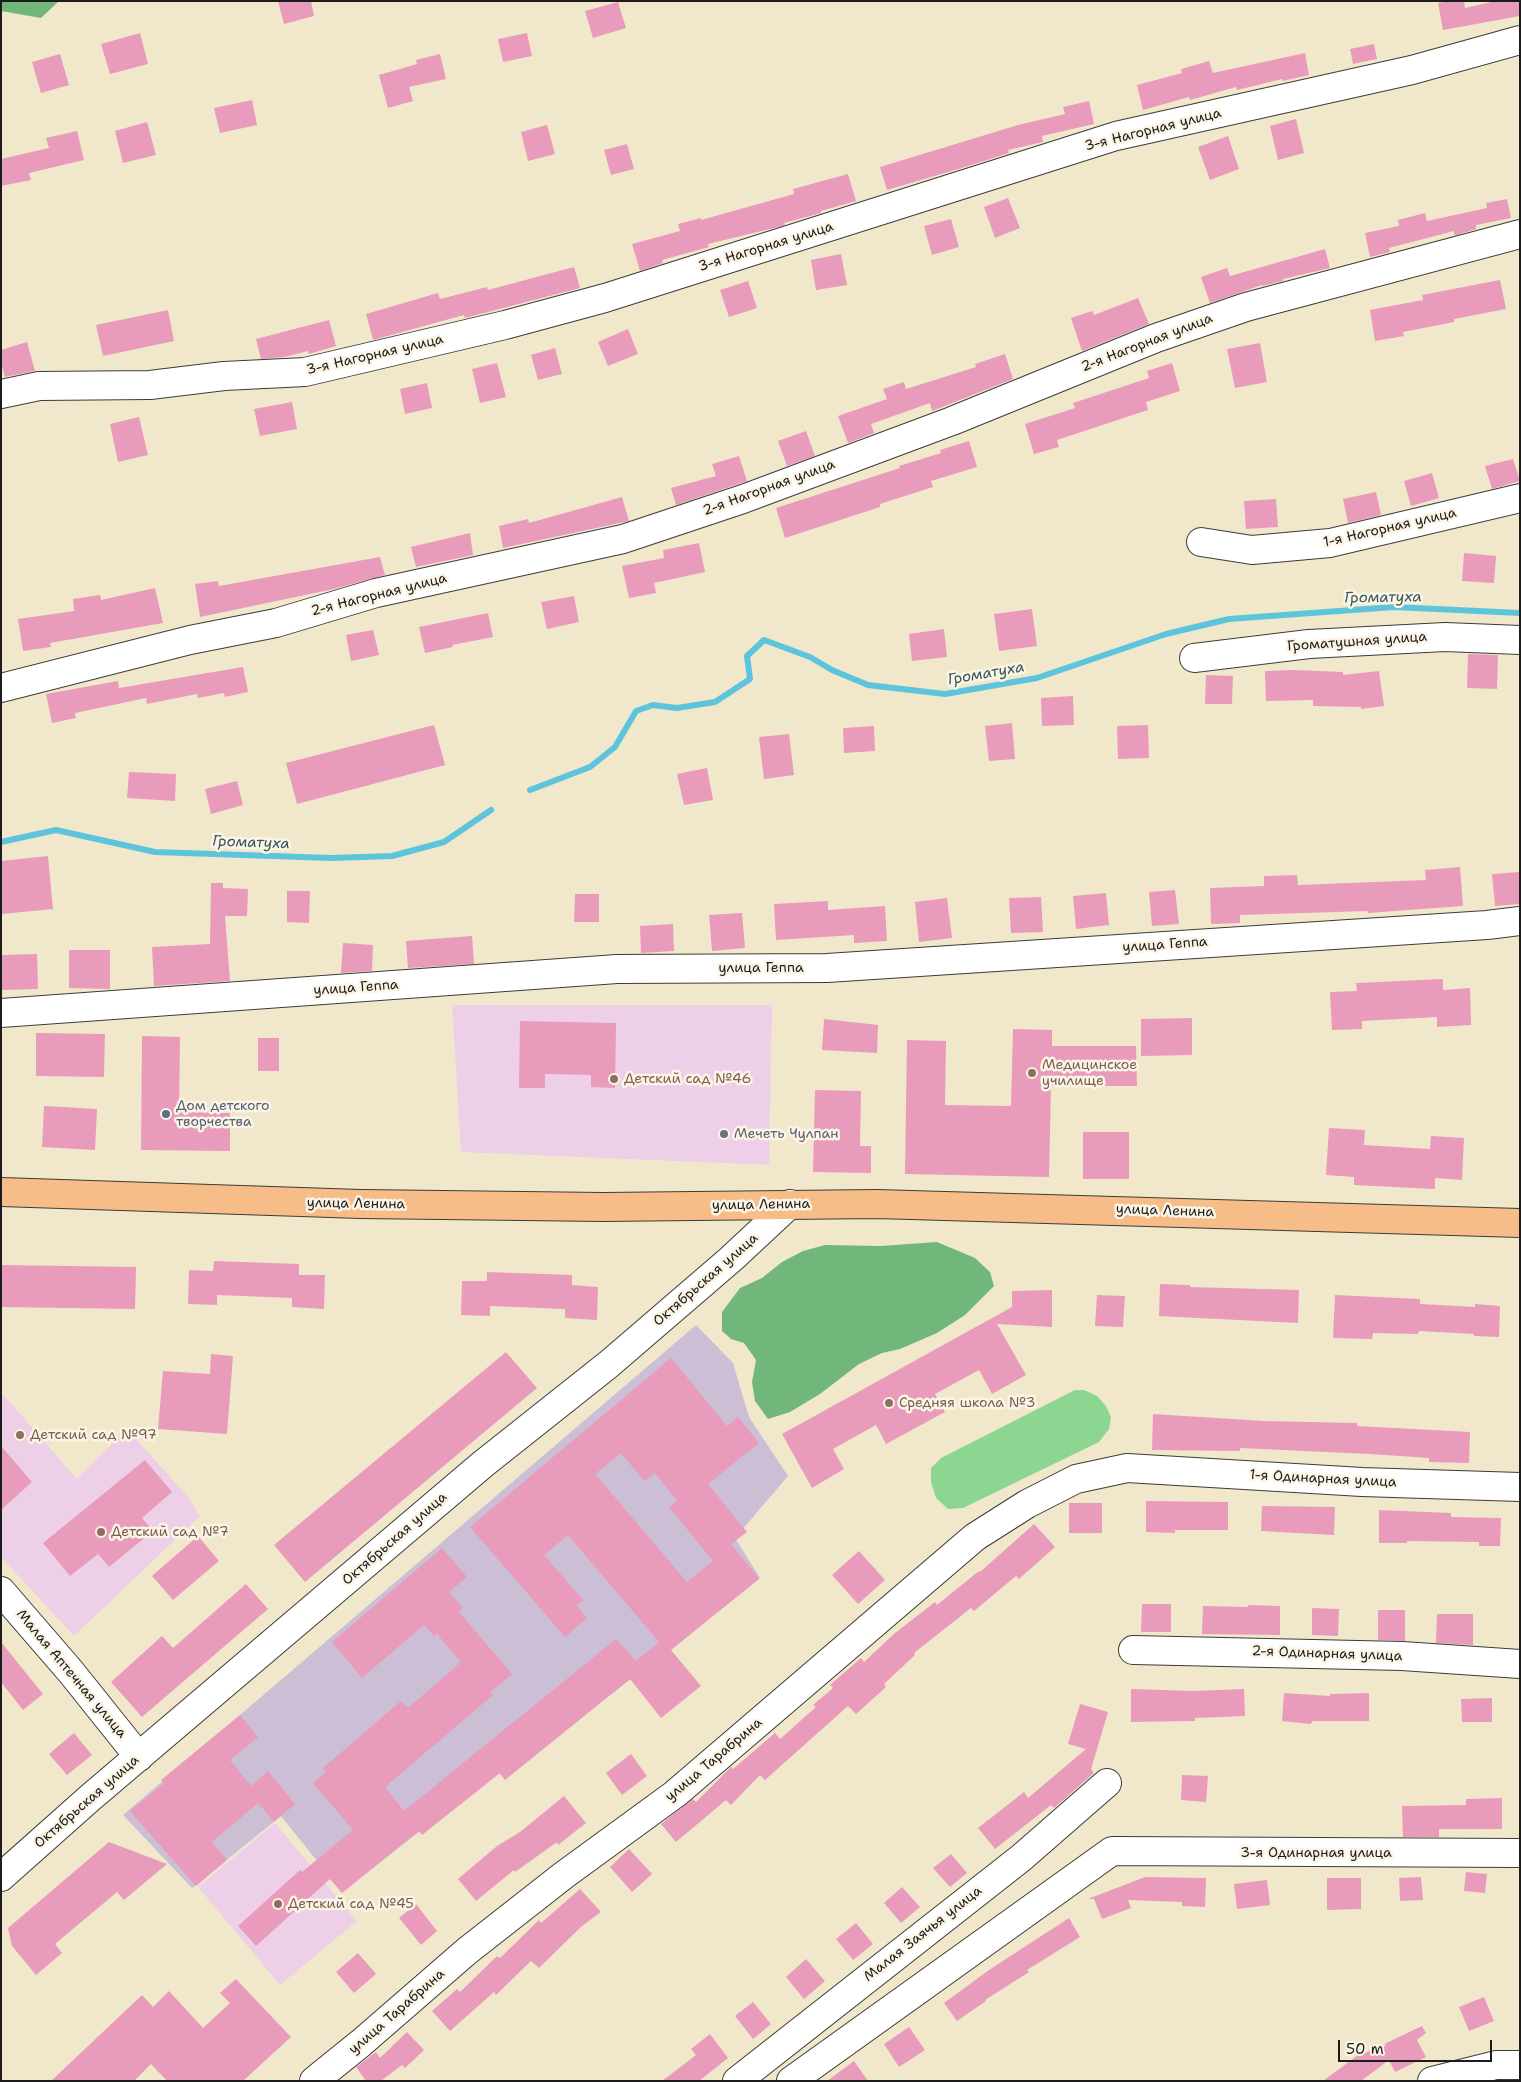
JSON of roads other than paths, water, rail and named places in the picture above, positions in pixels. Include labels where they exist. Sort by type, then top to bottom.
[{"type":"main road","name":"улица Ленина","points":[[1,1192],[352,1204],[603,1207],[790,1204],[1054,1208],[1520,1223]]},
{"type":"street","name":"3-я Нагорная улица","points":[[1,394],[39,386],[150,385],[224,376],[305,372],[505,325],[604,298],[1116,136],[1412,70],[1520,40]]},
{"type":"street","name":"2-я Нагорная улица","points":[[1,688],[190,640],[276,622],[376,593],[623,539],[743,499],[906,438],[1156,338],[1246,306],[1520,234]]},
{"type":"street","name":"1-я Нагорная улица","points":[[1200,542],[1252,550],[1330,543],[1520,498]]},
{"type":"street","name":"Громатушная улица","points":[[1194,658],[1329,643],[1445,637],[1520,640]]},
{"type":"street","name":"улица Геппа","points":[[1,1013],[617,969],[828,968],[1467,926],[1520,920]]},
{"type":"street","name":"Октябрьская улица","points":[[1,1877],[483,1464],[609,1364],[731,1259],[790,1204]]},
{"type":"street","name":"1-я Одинарная улица","points":[[1127,1468],[1362,1482],[1520,1487]]},
{"type":"street","name":"улица Тарабрина","points":[[314,2081],[361,2044],[467,1951],[564,1875],[675,1794],[975,1537],[1027,1504],[1076,1479],[1127,1468]]},
{"type":"street","name":"Малая Аптечная улица","points":[[1,1591],[71,1672],[139,1757]]},
{"type":"street","name":"2-я Одинарная улица","points":[[1133,1650],[1402,1656],[1520,1664]]},
{"type":"street","name":"Малая Заячья улица","points":[[737,2081],[1021,1858],[1107,1783]]},
{"type":"street","name":"3-я Одинарная улица","points":[[791,2081],[1112,1851],[1520,1853]]},
{"type":"street","points":[[1432,2081],[1496,2065],[1520,2065]]},
{"type":"waterway","name":"Громатуха","points":[[530,790],[590,767],[615,747],[636,711],[653,705],[677,708],[715,702],[750,679],[747,656],[764,640],[810,657],[832,670],[868,685],[945,694],[1037,678],[1166,634],[1229,619],[1394,607],[1520,613]]},
{"type":"waterway","name":"Громатуха","points":[[1,842],[56,830],[155,852],[331,858],[392,856],[444,842],[491,810]]},
{"type":"place","name":"Медицинское училище","points":[[1032,1073]]},
{"type":"place","name":"Детский сад №46","points":[[614,1079]]},
{"type":"place","name":"Дом детского творчества","points":[[166,1114]]},
{"type":"place","name":"Мечеть Чулпан","points":[[724,1134]]},
{"type":"place","name":"Средняя школа №3","points":[[889,1403]]},
{"type":"place","name":"Детский сад №97","points":[[20,1435]]},
{"type":"place","name":"Детский сад №7","points":[[101,1532]]},
{"type":"place","name":"Детский сад №45","points":[[278,1904]]}]
